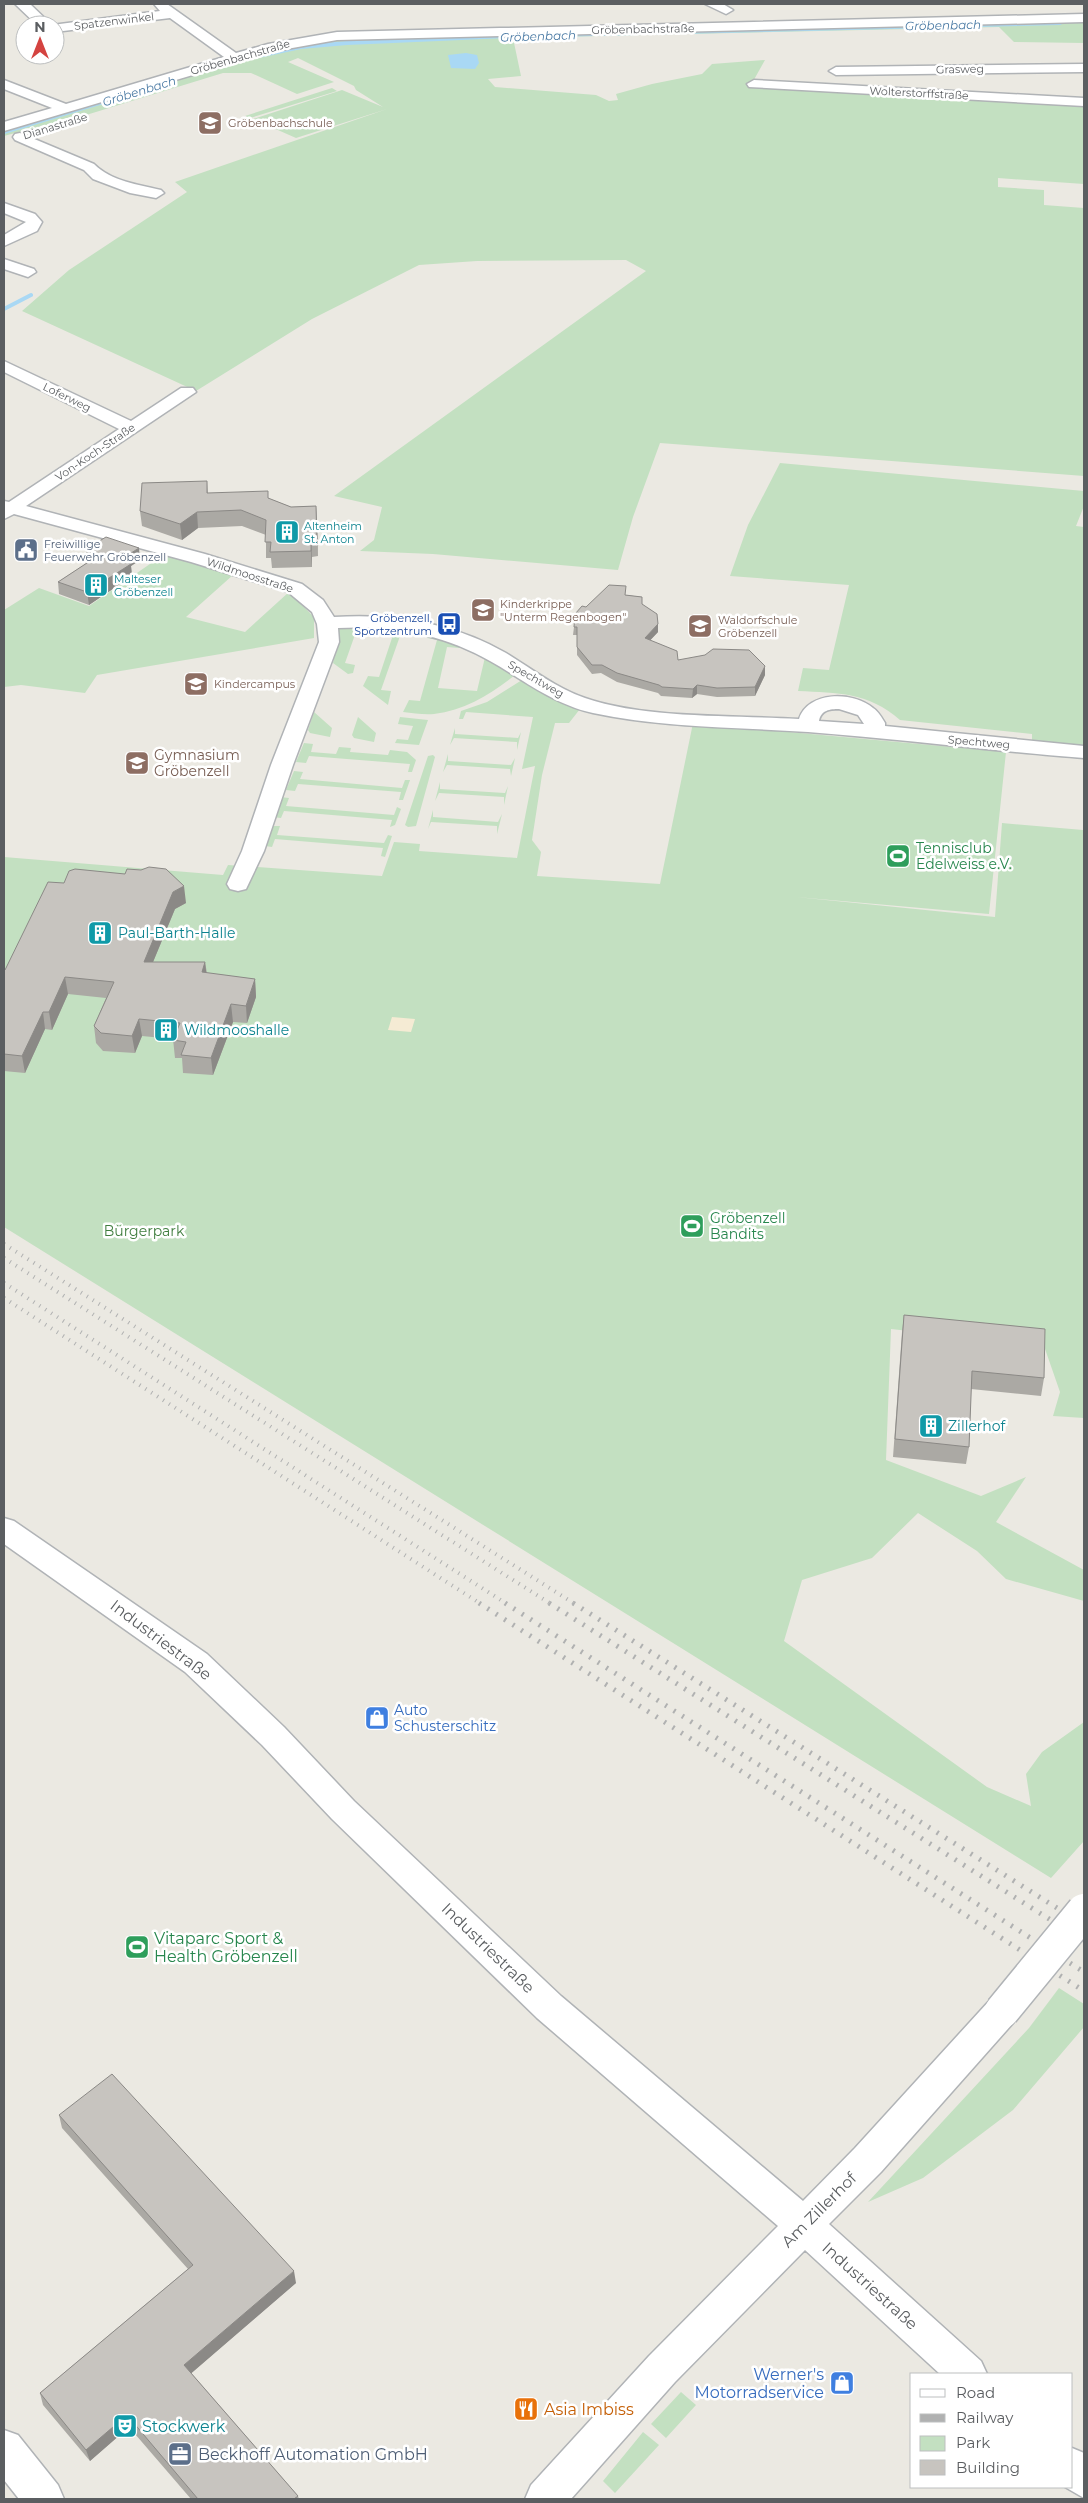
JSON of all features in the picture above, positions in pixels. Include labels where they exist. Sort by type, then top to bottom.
[{"type":"street","points":[[22,4],[34,15]]},
{"type":"street","points":[[159,4],[234,58]]},
{"type":"street","points":[[712,4],[726,10]]},
{"type":"street","name":"Spatzenwinkel","points":[[65,27],[173,14]]},
{"type":"street","name":"Gröbenbachstraße","points":[[4,127],[234,58],[296,42],[337,36],[1084,18]]},
{"type":"street","name":"Dianastraße","points":[[4,142],[250,66]]},
{"type":"street","name":"Grasweg","points":[[836,71],[1084,68]]},
{"type":"street","points":[[4,84],[67,108]]},
{"type":"street","name":"Wolterstorffstraße","points":[[754,84],[1084,102]]},
{"type":"street","points":[[20,137],[89,167],[98,176],[135,190],[156,193]]},
{"type":"street","points":[[4,208],[30,217],[34,222],[30,228],[4,241]]},
{"type":"street","points":[[4,264],[28,272]]},
{"type":"street","name":"Loferweg","points":[[4,366],[131,428]]},
{"type":"street","name":"Von-Koch-Straße","points":[[6,509],[187,392]]},
{"type":"street","name":"Wildmoosstraße","points":[[6,509],[198,558],[296,588],[308,597],[329,623]]},
{"type":"street","name":"Spechtweg","points":[[329,623],[359,620],[422,627],[447,634],[471,642],[556,692],[589,706],[638,715],[808,726],[1084,752]]},
{"type":"street","points":[[238,884],[253,851],[282,765],[329,642],[329,623]]},
{"type":"street","name":"Industriestraße","points":[[4,1529],[196,1663],[273,1736],[343,1810],[549,2007],[804,2226],[967,2373]]},
{"type":"street","name":"Am Zillerhof","points":[[545,2499],[662,2369],[868,2160],[1002,2011],[1084,1911]]},
{"type":"street","points":[[4,2449],[44,2499]]},
{"type":"street","points":[[1073,2468],[1084,2478]]},
{"type":"green space","points":[[1084,20],[1084,43],[1014,42],[999,27],[513,38],[521,76],[488,79],[495,87],[596,95],[609,101],[618,100],[616,94],[652,84],[702,74],[712,64],[765,60],[751,85],[1084,103],[1084,184],[998,178],[998,187],[1044,190],[1044,205],[1084,208],[1084,476],[660,443],[633,517],[618,570],[433,554],[360,551],[374,540],[382,507],[334,496],[646,271],[626,260],[477,261],[419,265],[312,319],[196,391],[22,311],[69,270],[187,192],[175,182],[387,109],[296,138],[253,119],[342,90],[383,107],[356,90],[354,86],[298,58],[288,62],[334,82],[297,94],[251,73],[223,73],[21,135],[15,133],[4,136],[4,129],[269,49],[337,38]]},
{"type":"green space","points":[[332,88],[337,91],[250,118],[245,116]]},
{"type":"green space","points":[[780,463],[1084,491],[1084,506],[1076,526],[1084,527],[1084,746],[1032,742],[1032,734],[900,720],[876,704],[864,699],[826,692],[798,691],[803,668],[829,670],[849,585],[730,576],[748,525]]},
{"type":"green space","points":[[163,555],[233,575],[186,617],[245,632],[289,592],[314,617],[314,638],[97,675],[85,693],[21,685],[4,687],[4,610],[39,588],[89,606]]},
{"type":"green space","points":[[369,623],[367,630],[357,629],[345,663],[355,665],[353,673],[348,674],[333,663],[339,635],[338,628],[347,624]]},
{"type":"green space","points":[[384,627],[414,628],[411,636],[400,636],[381,690],[391,691],[388,705],[363,686],[368,676],[379,677],[394,632],[384,631]]},
{"type":"green space","points":[[429,634],[461,642],[460,648],[447,647],[438,688],[477,691],[486,653],[515,675],[487,695],[456,709],[430,714],[403,712],[409,700],[420,701],[437,640],[427,638]]},
{"type":"green space","name":"Bürgerpark","points":[[522,680],[580,709],[569,723],[555,723],[542,775],[532,840],[541,852],[537,876],[660,884],[693,723],[1006,752],[989,914],[796,897],[995,917],[1002,823],[1083,830],[1084,756],[1084,1418],[1053,1416],[1060,1392],[1044,1346],[891,1329],[886,1460],[981,1496],[1026,1477],[996,1522],[1084,1570],[1084,1601],[1006,1579],[977,1551],[918,1513],[872,1558],[802,1580],[784,1641],[987,1787],[1031,1806],[1026,1774],[1042,1752],[1084,1722],[1084,1841],[1051,1878],[4,1227],[4,857],[223,875],[228,865],[382,876],[394,842],[420,844],[419,851],[517,858],[535,766],[522,769],[533,717],[466,712],[463,719],[459,719],[461,711],[487,702]]},
{"type":"green space","points":[[314,712],[332,728],[330,737],[310,733],[308,730]]},
{"type":"green space","points":[[358,717],[376,733],[374,742],[354,738],[352,735]]},
{"type":"green space","points":[[400,717],[428,720],[419,745],[395,743],[397,739],[408,740],[413,726],[398,724]]},
{"type":"green space","points":[[455,728],[455,734],[518,738],[521,732],[517,750],[517,742],[454,738],[450,745]]},
{"type":"green space","points":[[304,743],[313,744],[311,752],[336,754],[339,747],[351,748],[350,752],[388,755],[390,750],[407,752],[416,760],[412,772],[408,772],[410,764],[309,756],[306,763],[296,762]]},
{"type":"green space","points":[[448,754],[448,761],[511,765],[515,758],[511,776],[510,769],[447,765],[443,772]]},
{"type":"green space","points":[[433,755],[435,757],[416,826],[408,827],[405,825],[428,756]]},
{"type":"green space","points":[[294,771],[303,772],[300,779],[402,788],[405,780],[410,780],[403,800],[399,800],[401,792],[298,784],[295,791],[286,790]]},
{"type":"green space","points":[[440,782],[440,789],[505,793],[508,786],[504,805],[504,797],[439,793],[435,801]]},
{"type":"green space","points":[[280,797],[289,798],[286,806],[394,815],[397,807],[401,809],[395,825],[390,827],[392,820],[284,811],[281,818],[272,817]]},
{"type":"green space","points":[[433,810],[433,817],[498,822],[502,814],[497,834],[497,826],[431,822],[428,829]]},
{"type":"green space","points":[[273,826],[280,826],[277,835],[384,843],[388,835],[392,836],[385,857],[381,856],[383,848],[275,839],[272,847],[265,846]]},
{"type":"green space","points":[[1059,1988],[1084,2004],[1084,2027],[1013,2110],[923,2178],[868,2202],[1029,2028]]},
{"type":"green space","points":[[681,2392],[696,2405],[666,2438],[651,2424]]},
{"type":"green space","points":[[643,2432],[659,2445],[615,2493],[603,2481]]},
{"type":"sand","points":[[392,1017],[415,1019],[411,1032],[388,1030]]},
{"type":"water","points":[[466,53],[477,55],[479,63],[475,69],[451,68],[448,55]]},
{"type":"building","points":[[207,481],[207,493],[268,491],[268,498],[291,507],[316,506],[317,541],[311,541],[311,551],[270,552],[271,542],[265,542],[266,520],[241,510],[197,512],[180,524],[140,511],[142,483]]},
{"type":"building","points":[[106,537],[139,548],[120,560],[131,564],[87,592],[58,582],[93,559],[86,557],[94,552],[86,549]]},
{"type":"building","name":"Waldorfschule Gröbenzell","points":[[609,585],[626,586],[625,595],[642,597],[642,604],[657,614],[658,624],[645,638],[677,651],[678,660],[705,655],[713,649],[749,650],[765,666],[755,687],[717,688],[697,685],[693,689],[662,687],[617,673],[602,665],[592,665],[577,647],[577,627],[574,627],[575,614],[582,606],[586,607]]},
{"type":"building","points":[[149,867],[166,869],[184,886],[173,892],[144,962],[205,962],[202,972],[255,979],[246,1006],[231,1004],[211,1058],[181,1055],[186,1042],[173,1040],[180,1023],[139,1019],[132,1036],[101,1033],[94,1026],[114,982],[65,977],[49,1012],[43,1012],[22,1056],[4,1054],[4,970],[48,882],[64,883],[69,871],[75,869],[125,874],[127,869],[141,870]]},
{"type":"building","name":"Zillerhof","points":[[904,1315],[1045,1329],[1044,1378],[972,1371],[969,1447],[895,1439]]},
{"type":"building","name":"Stockwerk","points":[[112,2074],[294,2271],[184,2365],[298,2496],[294,2499],[198,2499],[127,2415],[86,2450],[40,2393],[193,2265],[59,2115]]},
{"type":"waterway","name":"Gröbenbach","points":[[239,60],[301,47],[347,43],[507,36],[1060,23]]},
{"type":"waterway","name":"Gröbenbach","points":[[4,132],[139,91]]},
{"type":"waterway","points":[[4,309],[31,295]]},
{"type":"railway","points":[[4,1244],[575,1604]]},
{"type":"railway","points":[[4,1258],[551,1604]]},
{"type":"railway","points":[[4,1283],[507,1604]]},
{"type":"railway","points":[[4,1298],[481,1604]]},
{"type":"railway","points":[[479,1603],[1084,1991]]},
{"type":"railway","points":[[505,1603],[1084,1972]]},
{"type":"railway","points":[[549,1603],[1084,1941]]},
{"type":"railway","points":[[573,1603],[1084,1925]]},
{"type":"place","name":"Gröbenbachschule","points":[[210,123]]},
{"type":"place","name":"Altenheim St. Anton","points":[[287,532]]},
{"type":"place","name":"Freiwillige Feuerwehr Gröbenzell","points":[[26,550]]},
{"type":"place","name":"Malteser Gröbenzell","points":[[96,585]]},
{"type":"place","name":"Kinderkrippe \"Unterm Regenbogen\"","points":[[483,610]]},
{"type":"place","name":"Gröbenzell, Sportzentrum","points":[[449,624]]},
{"type":"place","name":"Waldorfschule Gröbenzell","points":[[700,626]]},
{"type":"place","name":"Kindercampus","points":[[196,684]]},
{"type":"place","name":"Gymnasium Gröbenzell","points":[[137,763]]},
{"type":"place","name":"Tennisclub Edelweiss e.V.","points":[[898,856]]},
{"type":"place","name":"Paul-Barth-Halle","points":[[100,933]]},
{"type":"place","name":"Wildmooshalle","points":[[166,1030]]},
{"type":"place","name":"Gröbenzell Bandits","points":[[692,1226]]},
{"type":"place","name":"Zillerhof","points":[[931,1426]]},
{"type":"place","name":"Auto Schusterschitz","points":[[377,1718]]},
{"type":"place","name":"Vitaparc Sport & Health Gröbenzell","points":[[137,1947]]},
{"type":"place","name":"Werner's Motorradservice","points":[[842,2383]]},
{"type":"place","name":"Asia Imbiss","points":[[526,2409]]},
{"type":"place","name":"Stockwerk","points":[[125,2426]]},
{"type":"place","name":"Beckhoff Automation GmbH","points":[[180,2454]]}]
